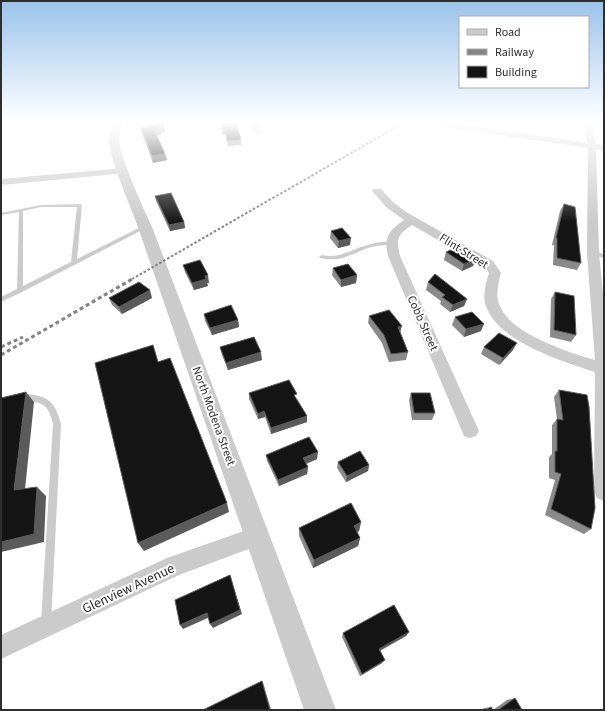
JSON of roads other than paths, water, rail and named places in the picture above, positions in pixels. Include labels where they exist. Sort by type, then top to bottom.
[{"type":"street","name":"North Modena Street","points":[[118,155],[258,536],[320,710]]},
{"type":"street","points":[[598,155],[598,254],[603,369],[604,492]]},
{"type":"street","points":[[1,182],[123,171]]},
{"type":"street","name":"Flint Street","points":[[377,191],[388,205],[410,221],[431,231],[489,264],[494,273],[491,298],[496,312],[509,326],[526,338],[551,351],[603,369]]},
{"type":"street","points":[[391,243],[394,232],[410,221]]},
{"type":"street","name":"Cobb Street","points":[[391,243],[394,256],[470,431]]},
{"type":"street","name":"Glenview Avenue","points":[[5,643],[46,627],[175,566],[258,536]]},
{"type":"lane","points":[[1,214],[41,206],[80,205],[74,263]]},
{"type":"lane","points":[[20,290],[21,210]]},
{"type":"lane","points":[[1,300],[145,228]]},
{"type":"lane","points":[[322,257],[332,259],[347,256],[368,246],[391,243]]},
{"type":"lane","points":[[13,396],[42,399],[50,404],[54,411],[57,424],[46,627]]},
{"type":"railway","points":[[132,279],[347,155]]},
{"type":"railway","points":[[1,355],[134,278]]},
{"type":"railway","points":[[1,347],[23,337]]}]
